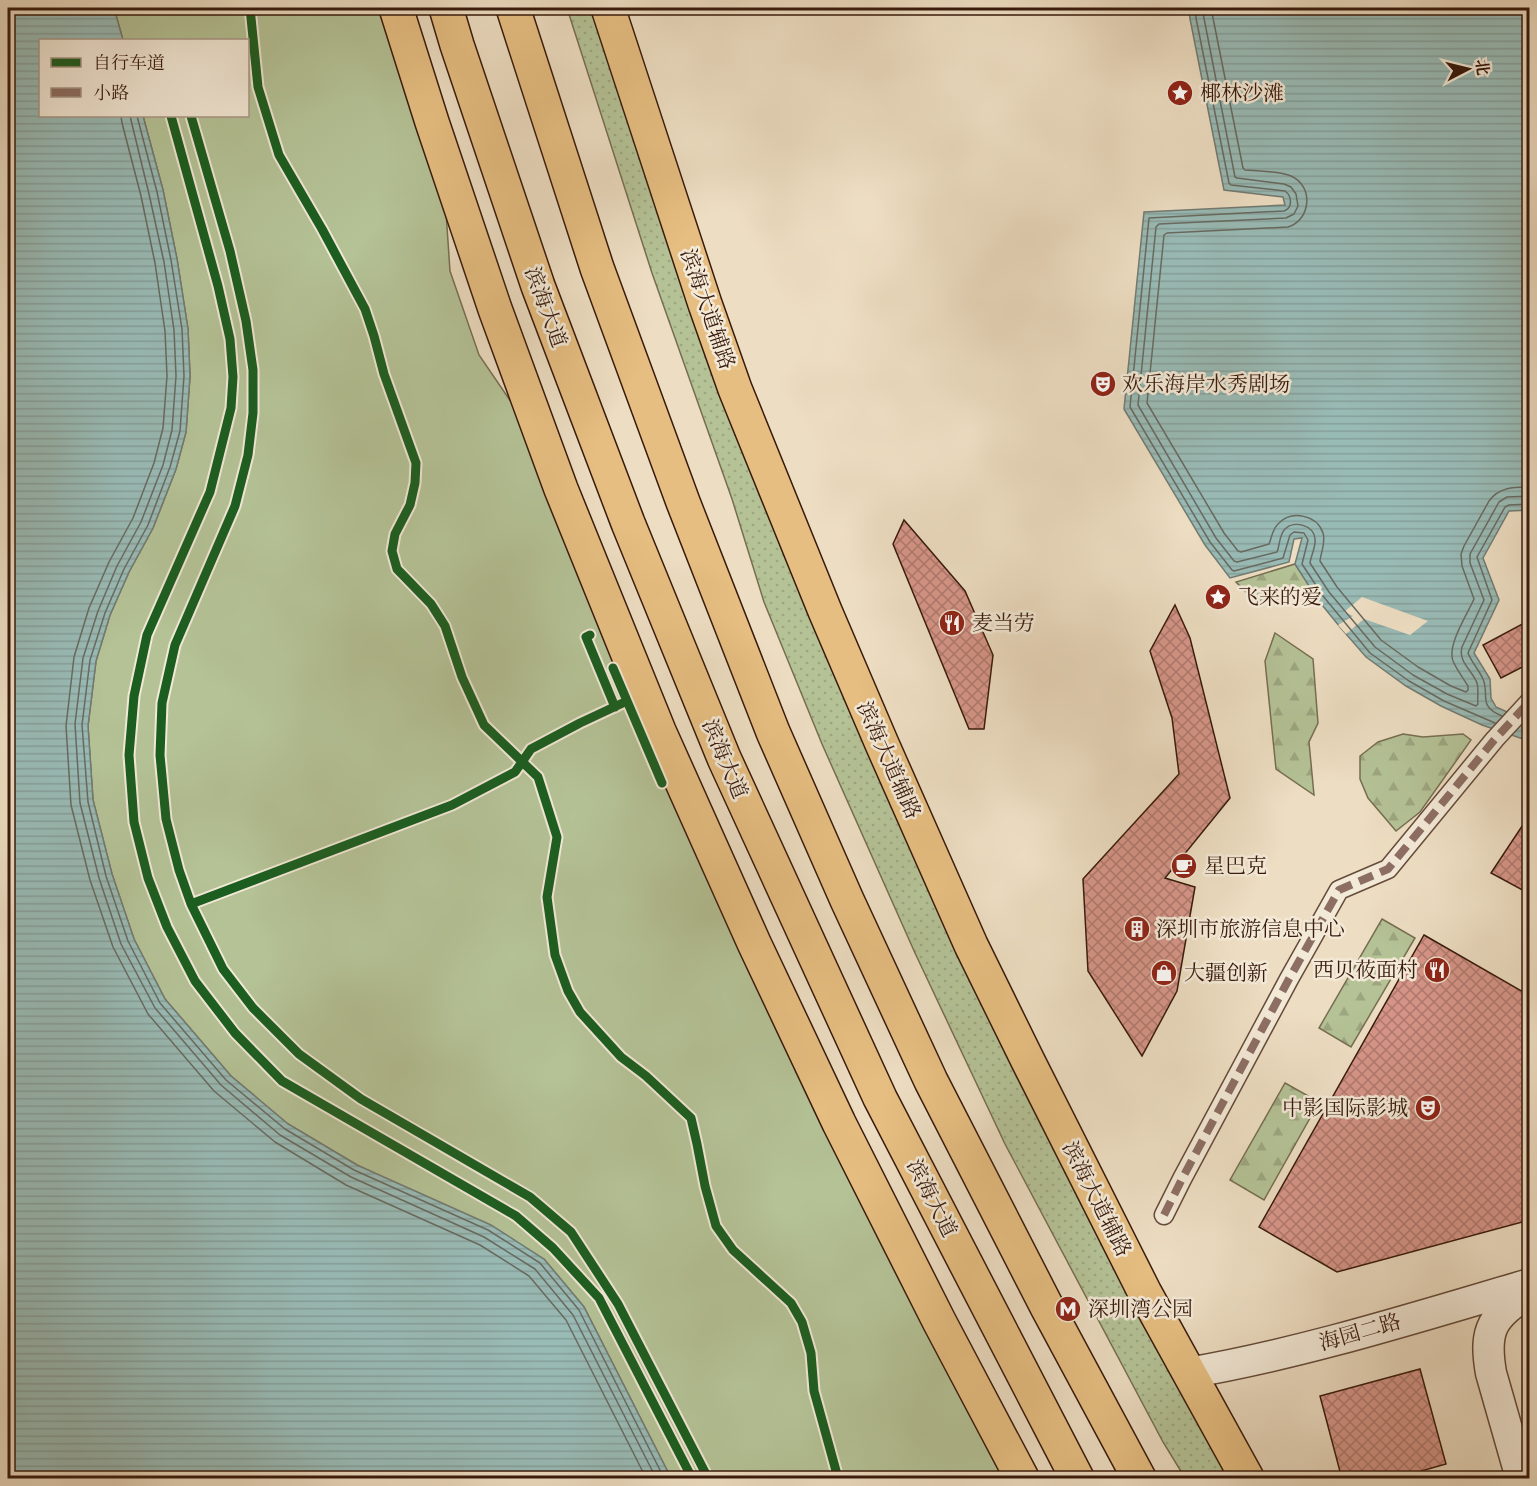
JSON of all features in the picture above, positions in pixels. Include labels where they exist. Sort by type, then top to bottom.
[{"type":"main road","points":[[396,8],[435,133],[495,309],[561,489],[659,731],[754,943],[834,1112],[939,1321],[1022,1479]]},
{"type":"main road","name":"滨海大道","points":[[446,8],[538,286],[628,523],[724,758],[880,1098],[1077,1479]]},
{"type":"main road","name":"滨海大道辅路","points":[[608,8],[735,389],[825,611],[971,945],[1145,1293],[1247,1479]]},
{"type":"main road","points":[[514,12],[597,268],[683,502],[773,732],[847,900],[931,1081],[1047,1307],[1139,1479]]},
{"type":"street","points":[[1164,1215],[1289,978],[1339,890],[1388,869],[1494,739],[1530,701]]},
{"type":"street","name":"海园二路","points":[[1188,1373],[1279,1355],[1530,1284]]},
{"type":"street","points":[[1521,1479],[1491,1373],[1488,1338],[1493,1325],[1504,1311],[1530,1292]]},
{"type":"green space","points":[[114,8],[381,8],[446,212],[450,271],[479,355],[518,412],[1014,1478],[671,1478],[584,1307],[544,1259],[357,1165],[288,1124],[231,1076],[165,999],[134,939],[112,874],[93,800],[88,726],[96,661],[110,615],[129,572],[153,528],[176,469],[186,432],[190,376],[188,329],[163,190],[143,117],[249,117],[249,39],[123,39]]},
{"type":"green space","points":[[567,8],[593,8],[679,271],[1234,1478],[1185,1478],[1163,1442],[1005,1144],[915,953],[822,744],[764,602],[732,499],[652,273]]},
{"type":"green space","points":[[1295,564],[1314,593],[1256,602],[1236,582]]},
{"type":"green space","points":[[1275,633],[1313,659],[1318,723],[1309,742],[1314,795],[1276,769],[1265,661]]},
{"type":"green space","points":[[1403,734],[1423,737],[1463,734],[1471,740],[1420,812],[1396,831],[1368,798],[1360,779],[1360,756],[1378,742]]},
{"type":"green space","points":[[1382,919],[1415,938],[1351,1047],[1319,1028]]},
{"type":"green space","points":[[1285,1083],[1319,1102],[1264,1200],[1230,1180]]},
{"type":"water","points":[[8,8],[114,8],[123,39],[39,39],[39,117],[143,117],[163,190],[188,329],[190,376],[186,432],[176,469],[153,528],[129,572],[110,615],[96,661],[88,726],[93,800],[112,874],[134,939],[165,999],[231,1076],[288,1124],[357,1165],[491,1225],[544,1259],[584,1307],[671,1478],[8,1478]]},
{"type":"water","points":[[1189,8],[1529,8],[1529,510],[1509,511],[1483,558],[1499,600],[1474,653],[1490,679],[1491,698],[1496,707],[1529,722],[1529,741],[1482,725],[1441,706],[1406,686],[1366,657],[1318,600],[1295,564],[1302,538],[1294,539],[1289,562],[1230,578],[1205,545],[1124,409],[1144,212],[1285,205],[1283,197],[1224,190]]},
{"type":"pier","points":[[1362,597],[1428,621],[1410,635],[1364,619],[1346,634],[1338,625],[1353,616],[1344,612]]},
{"type":"building","name":"麦当劳","points":[[904,520],[965,591],[993,655],[984,729],[969,729],[893,544]]},
{"type":"building","points":[[1175,605],[1190,638],[1230,798],[1165,878],[1195,887],[1177,991],[1142,1056],[1088,971],[1083,879],[1179,774],[1172,718],[1150,651]]},
{"type":"building","points":[[1530,620],[1530,663],[1501,678],[1483,645]]},
{"type":"building","points":[[1530,814],[1530,894],[1491,873]]},
{"type":"building","name":"中影国际影城","points":[[1424,935],[1530,996],[1530,1220],[1337,1272],[1259,1227]]},
{"type":"building","points":[[1420,1369],[1446,1464],[1393,1479],[1342,1479],[1320,1396]]},
{"type":"marked path","points":[[1164,1215],[1289,979],[1339,890],[1388,869],[1495,739],[1530,701]]},
{"type":"cycle path","points":[[250,8],[258,87],[279,155],[365,309],[384,374],[416,463],[415,483],[410,505],[395,534],[392,551],[397,569],[431,604],[445,626],[462,677],[484,725],[538,777],[557,837],[547,897],[555,955],[568,991],[580,1012],[621,1057],[646,1076],[691,1118],[716,1226],[733,1250],[791,1303],[802,1322],[811,1353],[814,1391],[838,1478]]},
{"type":"cycle path","points":[[171,117],[218,286],[230,339],[233,377],[231,408],[210,492],[147,635],[134,696],[129,755],[134,822],[148,878],[167,927],[195,981],[235,1033],[282,1081],[516,1216],[553,1248],[599,1298],[692,1478]]},
{"type":"cycle path","points":[[191,117],[230,251],[246,321],[253,370],[253,413],[248,455],[235,506],[175,645],[162,703],[160,755],[166,819],[179,870],[191,904],[223,969],[253,1008],[299,1054],[361,1099],[530,1197],[571,1232],[618,1304],[708,1478]]},
{"type":"cycle path","points":[[590,635],[586,637],[615,707]]},
{"type":"cycle path","points":[[613,668],[662,783]]},
{"type":"cycle path","points":[[191,904],[452,805],[515,772],[531,749],[627,701]]},
{"type":"place","name":"椰林沙滩","points":[[1180,93]]},
{"type":"place","name":"欢乐海岸水秀剧场","points":[[1103,384]]},
{"type":"place","name":"飞来的爱","points":[[1218,597]]},
{"type":"place","name":"麦当劳","points":[[952,623]]},
{"type":"place","name":"星巴克","points":[[1184,866]]},
{"type":"place","name":"深圳市旅游信息中心","points":[[1137,929]]},
{"type":"place","name":"西贝莜面村","points":[[1437,970]]},
{"type":"place","name":"大疆创新","points":[[1164,973]]},
{"type":"place","name":"中影国际影城","points":[[1428,1108]]},
{"type":"place","name":"深圳湾公园","points":[[1068,1309]]}]
